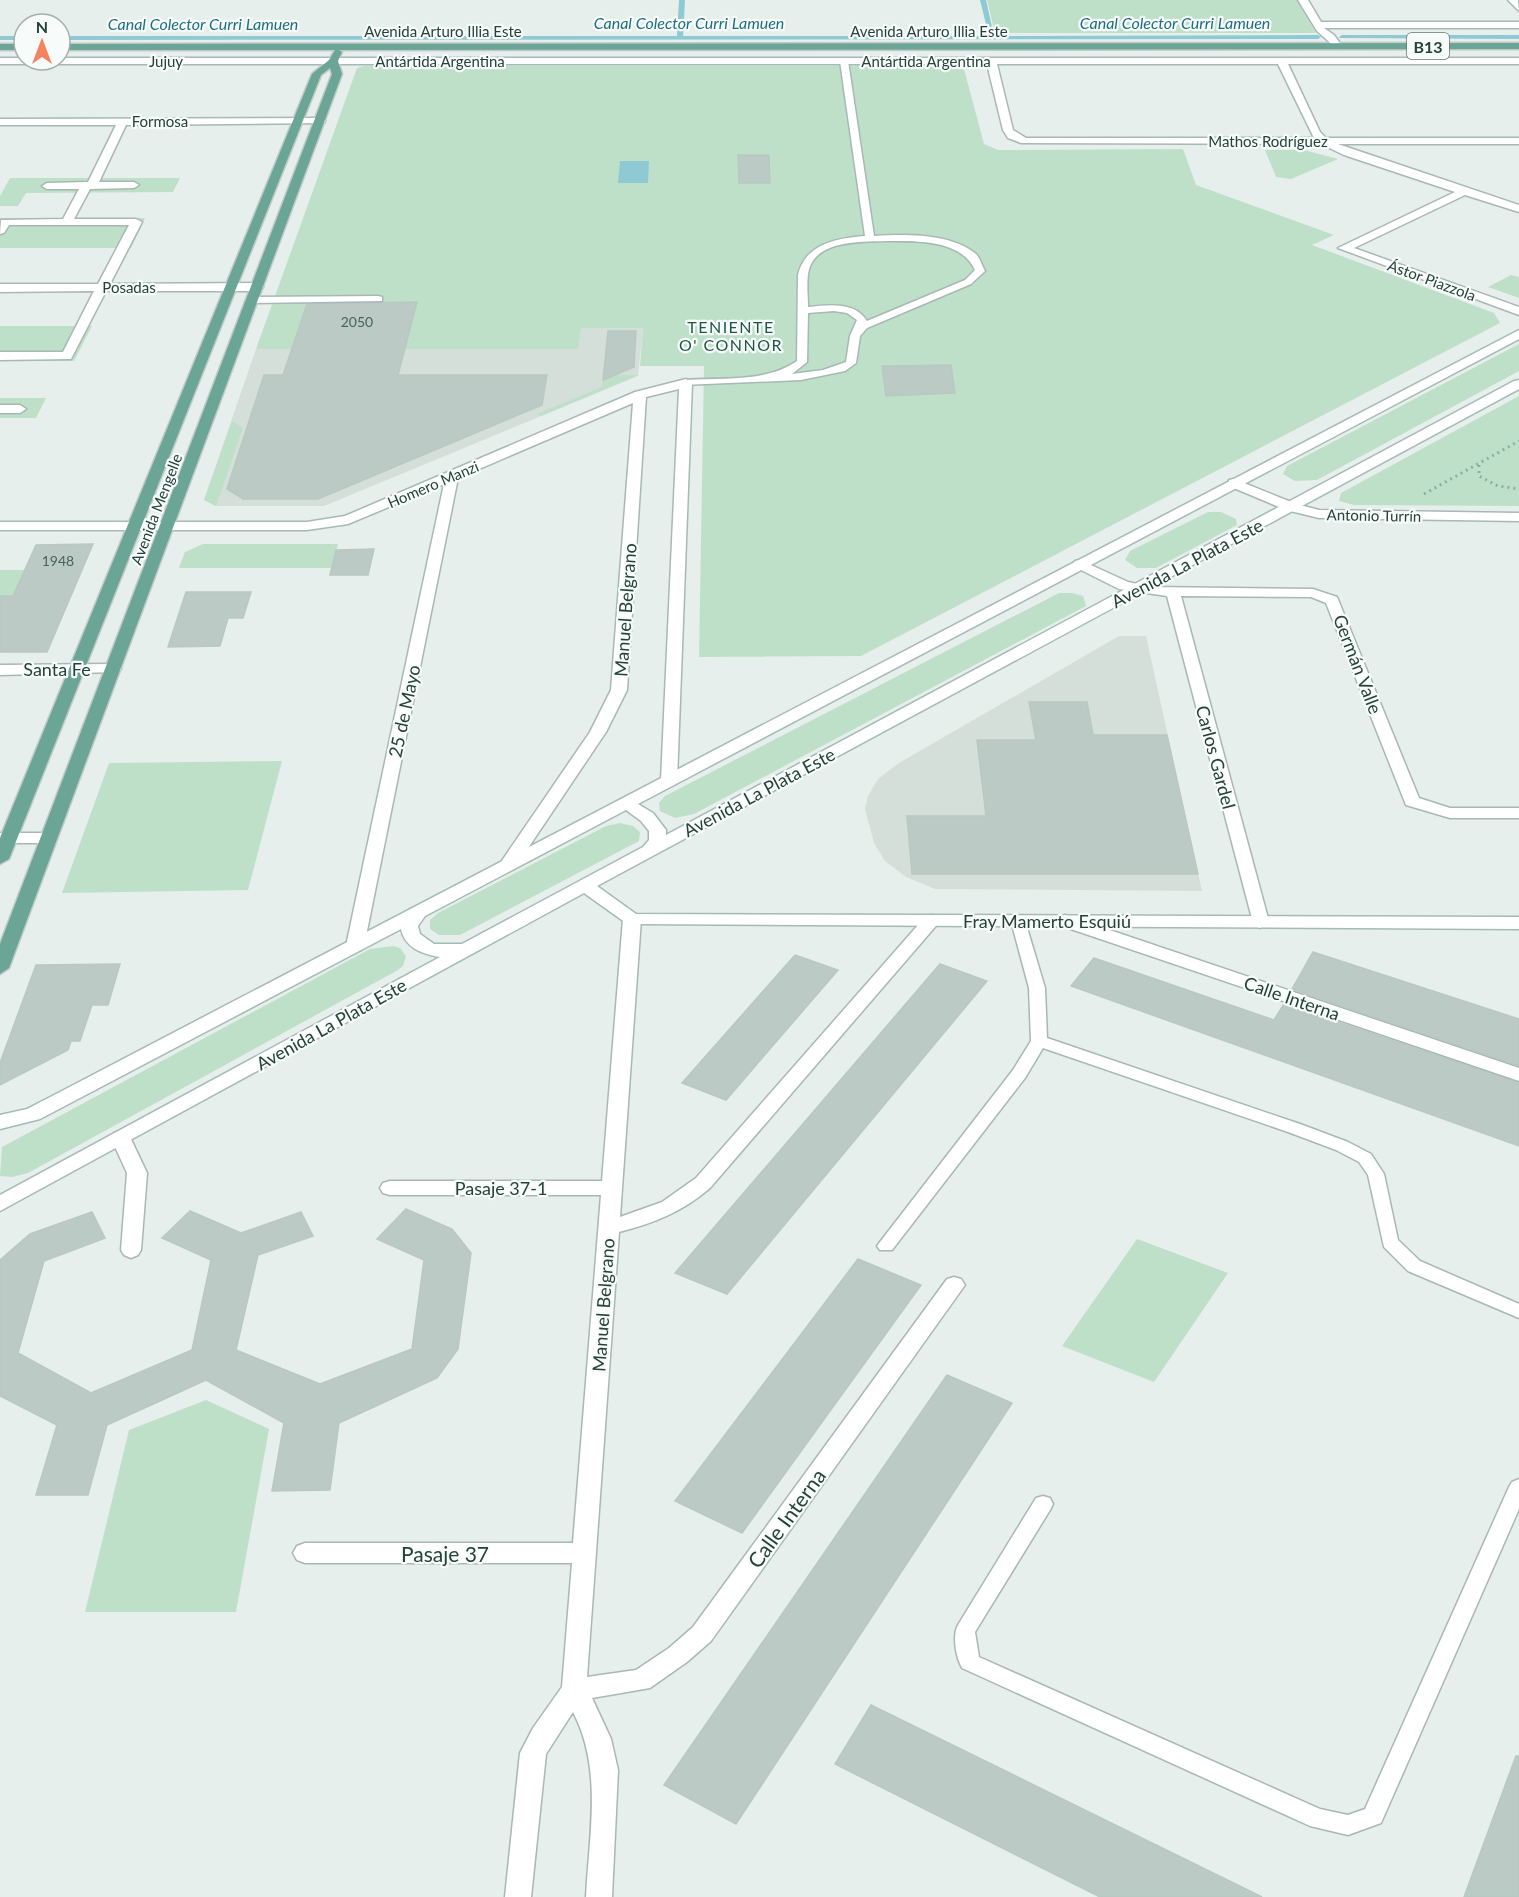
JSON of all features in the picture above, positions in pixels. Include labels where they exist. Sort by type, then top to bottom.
[{"type":"main road","name":"Avenida Arturo Illia Este","points":[[72,46],[1519,46]]},
{"type":"main road","name":"Avenida Mengelle","points":[[0,859],[4,838],[77,669],[298,121],[319,72],[333,61],[339,46]]},
{"type":"main road","name":"Avenida Mengelle","points":[[0,969],[320,121],[337,74],[333,61]]},
{"type":"street","points":[[1303,0],[1318,25],[1336,46]]},
{"type":"street","points":[[1513,0],[1519,8]]},
{"type":"street","points":[[1318,25],[1519,25]]},
{"type":"street","name":"Antártida Argentina","points":[[333,61],[1519,61]]},
{"type":"street","name":"Jujuy","points":[[1,63],[333,61]]},
{"type":"street","name":"Mathos Rodríguez","points":[[991,61],[1008,130],[1017,139],[1048,142],[1519,141]]},
{"type":"street","points":[[1282,61],[1313,130],[1323,141],[1337,149],[1519,209]]},
{"type":"street","points":[[67,222],[90,185],[123,121]]},
{"type":"street","name":"Formosa","points":[[0,122],[320,121]]},
{"type":"street","points":[[47,186],[134,185]]},
{"type":"street","name":"Ástor Piazzola","points":[[1465,191],[1344,248],[1519,311]]},
{"type":"street","points":[[0,231],[5,222],[136,222],[67,356],[0,356]]},
{"type":"street","name":"Posadas","points":[[0,288],[231,287],[255,293]]},
{"type":"street","points":[[0,1122],[51,1106],[1519,334]]},
{"type":"street","points":[[669,780],[686,383]]},
{"type":"street","name":"Homero Manzi","points":[[0,526],[335,524],[359,516],[640,395],[686,383]]},
{"type":"street","name":"Avenida La Plata Este","points":[[0,1204],[585,885],[1519,384]]},
{"type":"street","name":"Manuel Belgrano","points":[[508,865],[598,732],[619,690],[640,395]]},
{"type":"street","points":[[0,409],[20,409]]},
{"type":"street","name":"25 de Mayo","points":[[355,946],[452,476]]},
{"type":"street","name":"Antonio Turrín","points":[[1234,483],[1292,507],[1337,516],[1519,517]]},
{"type":"street","name":"Germán Valle","points":[[1080,564],[1120,584],[1138,589],[1173,592],[1313,593],[1332,600],[1412,801],[1424,808],[1442,812],[1519,813]]},
{"type":"street","name":"Carlos Gardel","points":[[1173,592],[1260,922]]},
{"type":"street","name":"Santa Fe","points":[[0,670],[113,669]]},
{"type":"street","points":[[626,803],[647,817],[658,830],[657,841],[649,851]]},
{"type":"street","points":[[4,838],[49,838]]},
{"type":"street","points":[[585,885],[632,919]]},
{"type":"street","points":[[419,912],[409,926],[412,938],[416,942],[441,951],[469,948]]},
{"type":"street","name":"Manuel Belgrano","points":[[574,1690],[632,919]]},
{"type":"street","name":"Fray Mamerto Esquiú","points":[[632,919],[1519,923]]},
{"type":"street","points":[[608,1227],[648,1218],[679,1204],[703,1183],[932,920]]},
{"type":"street","name":"Calle Interna","points":[[1065,921],[1519,1075]]},
{"type":"street","points":[[121,1138],[137,1173],[131,1250]]},
{"type":"street","name":"Pasaje 37-1","points":[[390,1188],[612,1188]]},
{"type":"street","name":"Calle Interna","points":[[574,1690],[641,1680],[678,1655],[702,1634],[954,1285]]},
{"type":"street","name":"Pasaje 37","points":[[305,1553],[584,1552]]},
{"type":"street","points":[[518,1897],[533,1753],[574,1690],[597,1734],[603,1751],[605,1770],[599,1897]]},
{"type":"lane","points":[[844,61],[870,239]]},
{"type":"lane","points":[[767,378],[788,372],[802,362],[803,275],[812,256],[833,244],[870,239],[925,240],[951,244],[971,254],[979,265],[980,271],[968,282],[880,317],[858,331]]},
{"type":"lane","points":[[255,293],[378,299]]},
{"type":"lane","points":[[686,383],[841,371],[851,363],[853,342],[862,320],[852,311],[831,308],[802,311]]},
{"type":"lane","points":[[886,1246],[1019,1074],[1039,1041],[1036,988],[1018,921]]},
{"type":"lane","points":[[1039,1041],[1294,1128],[1342,1146],[1365,1158],[1376,1174],[1390,1243],[1398,1251],[1414,1266],[1519,1311]]},
{"type":"lane","points":[[1043,1504],[965,1631],[969,1662],[1318,1819],[1348,1825],[1374,1816],[1519,1487]]},
{"type":"path","points":[[1426,498],[1415,498],[1479,465],[1519,441]]},
{"type":"path","points":[[1479,465],[1479,476],[1486,482],[1497,487],[1519,489]]},
{"type":"shaded area","points":[[580,328],[643,328],[638,376],[324,506],[216,506],[204,500],[256,349],[577,349]]},
{"type":"shaded area","points":[[1119,636],[1146,636],[1202,891],[935,889],[906,877],[885,861],[874,843],[865,809],[868,796],[878,779],[899,763]]},
{"type":"green space","points":[[987,0],[1297,0],[1316,33],[995,33]]},
{"type":"green space","points":[[364,66],[954,66],[964,69],[984,144],[998,150],[1183,149],[1196,185],[1334,235],[1312,245],[1494,313],[1500,323],[861,656],[699,657],[704,366],[640,366],[643,328],[581,328],[578,349],[256,349],[357,68]]},
{"type":"green space","points":[[1265,150],[1304,150],[1338,159],[1291,179],[1276,177]]},
{"type":"green space","points":[[10,178],[180,178],[173,192],[26,193],[18,206],[0,206],[0,196]]},
{"type":"green space","points":[[0,218],[145,218],[131,248],[0,248]]},
{"type":"green space","points":[[1511,275],[1519,277],[1519,298],[1488,287]]},
{"type":"green space","points":[[0,326],[92,326],[74,361],[0,361]]},
{"type":"green space","points":[[1519,344],[1519,371],[1317,480],[1295,481],[1283,474],[1287,466]]},
{"type":"green space","points":[[604,375],[639,375],[541,416],[537,414],[602,387]]},
{"type":"green space","points":[[1519,396],[1519,506],[1354,505],[1339,501],[1341,493]]},
{"type":"green space","points":[[0,398],[46,398],[36,418],[0,418]]},
{"type":"green space","points":[[232,421],[243,428],[216,506],[204,500]]},
{"type":"green space","points":[[1208,512],[1221,512],[1236,519],[1237,525],[1156,568],[1137,568],[1125,560],[1130,551]]},
{"type":"green space","points":[[203,544],[338,544],[332,568],[179,568],[185,552]]},
{"type":"green space","points":[[0,570],[82,570],[71,596],[0,596]]},
{"type":"green space","points":[[1059,593],[1083,596],[1086,606],[694,814],[675,818],[660,811],[659,803],[665,796]]},
{"type":"green space","points":[[282,761],[248,890],[62,893],[109,763]]},
{"type":"green space","points":[[620,823],[633,826],[640,832],[639,841],[460,935],[439,935],[430,929],[430,920],[438,913],[606,826]]},
{"type":"green space","points":[[393,946],[400,948],[406,956],[403,966],[398,970],[28,1173],[12,1177],[0,1176],[2,1147],[370,949]]},
{"type":"green space","points":[[1137,1239],[1228,1273],[1154,1382],[1062,1346]]},
{"type":"green space","points":[[206,1400],[269,1429],[236,1612],[85,1612],[129,1430]]},
{"type":"water","points":[[620,161],[649,161],[648,183],[618,183]]},
{"type":"building","points":[[738,155],[769,155],[770,183],[739,183]]},
{"type":"building","points":[[417,302],[398,375],[547,375],[542,405],[318,499],[243,499],[227,489],[264,375],[283,375],[307,304]]},
{"type":"building","points":[[608,331],[636,331],[634,367],[603,380]]},
{"type":"building","points":[[951,365],[955,393],[886,396],[882,366]]},
{"type":"building","points":[[93,544],[47,652],[0,652],[0,596],[13,596],[36,545]]},
{"type":"building","points":[[374,549],[368,575],[330,575],[336,550]]},
{"type":"building","points":[[186,592],[251,592],[243,618],[228,618],[220,646],[168,647]]},
{"type":"building","points":[[1029,702],[1087,702],[1093,735],[1167,735],[1198,874],[912,874],[907,816],[986,816],[977,740],[1036,740]]},
{"type":"building","points":[[1313,952],[1519,1019],[1519,1066],[1292,989]]},
{"type":"building","points":[[795,955],[838,970],[726,1100],[682,1083]]},
{"type":"building","points":[[1094,958],[1274,1020],[1284,1004],[1519,1083],[1519,1146],[1071,986]]},
{"type":"building","points":[[120,964],[108,1005],[92,1005],[80,1041],[71,1041],[68,1050],[0,1085],[0,1063],[36,965]]},
{"type":"building","points":[[940,964],[987,981],[727,1294],[675,1273]]},
{"type":"building","points":[[406,1209],[452,1229],[471,1253],[458,1349],[437,1378],[339,1423],[330,1490],[272,1491],[284,1423],[206,1380],[107,1425],[88,1495],[36,1495],[57,1425],[0,1396],[0,1260],[30,1234],[92,1212],[105,1238],[44,1261],[18,1353],[91,1393],[192,1350],[211,1260],[162,1238],[190,1211],[241,1233],[301,1212],[313,1236],[258,1255],[236,1350],[320,1384],[412,1349],[424,1260],[377,1239]]},
{"type":"building","points":[[858,1259],[921,1285],[742,1533],[675,1501]]},
{"type":"building","points":[[947,1375],[1012,1403],[736,1824],[664,1785]]},
{"type":"building","points":[[871,1705],[1262,1897],[1100,1897],[835,1764]]},
{"type":"building","points":[[1516,1756],[1519,1756],[1519,1897],[1464,1897]]},
{"type":"waterway","points":[[680,37],[682,0]]},
{"type":"waterway","points":[[983,0],[992,37]]},
{"type":"waterway","name":"Canal Colector Curri Lamuen","points":[[72,38],[1318,37]]},
{"type":"waterway","name":"Canal Colector Curri Lamuen","points":[[1342,37],[1519,37]]},
{"type":"waterway","name":"Canal Colector Curri Lamuen","points":[[0,38],[12,38]]},
{"type":"district","name":"TENIENTE O' CONNOR","points":[[731,335]]}]
